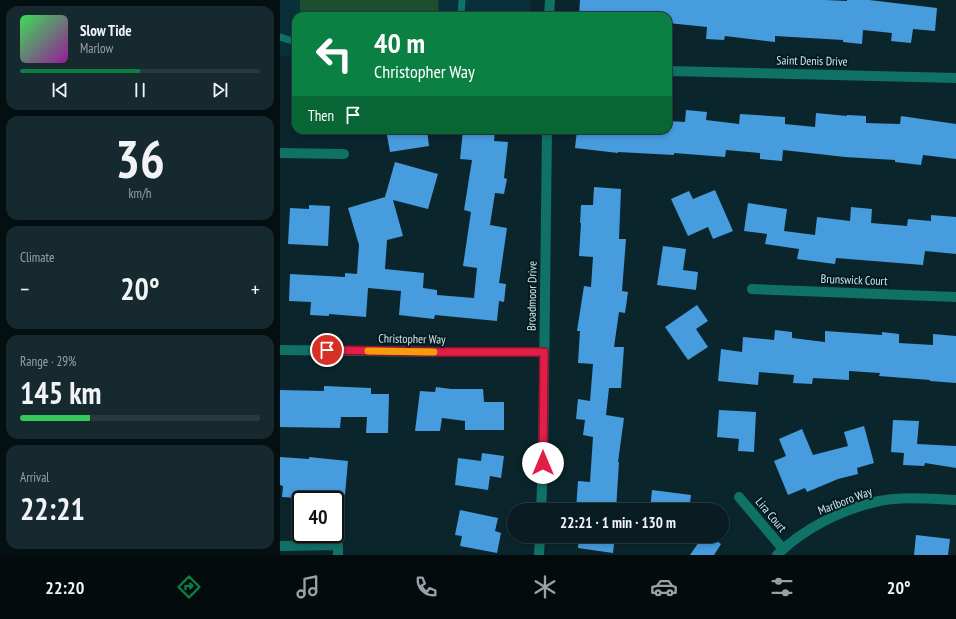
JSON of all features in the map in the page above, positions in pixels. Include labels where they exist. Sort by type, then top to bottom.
[{"type":"street","points":[[549,12],[550,0]]},
{"type":"street","name":"Saint Denis Drive","points":[[672,71],[956,78]]},
{"type":"street","name":"Broadmoor Drive","points":[[541,503],[547,134]]},
{"type":"street","points":[[280,153],[344,154]]},
{"type":"street","name":"Brunswick Court","points":[[752,289],[956,297]]},
{"type":"street","name":"Christopher Way","points":[[280,350],[544,352]]},
{"type":"street","name":"Lira Court","points":[[739,497],[780,552]]},
{"type":"street","name":"Marlboro Way","points":[[780,552],[809,531],[834,517],[855,508],[880,501],[908,498],[956,500]]},
{"type":"street","points":[[539,555],[540,543]]},
{"type":"street","points":[[280,546],[338,545],[338,555]]},
{"type":"lane","points":[[461,12],[462,0]]},
{"type":"lane","points":[[280,37],[292,41]]},
{"type":"shaded area","points":[[280,0],[530,0],[530,12],[292,12],[292,56],[280,56]]},
{"type":"green space","points":[[300,0],[438,0],[439,12],[300,12]]},
{"type":"building","points":[[580,0],[869,0],[937,8],[935,31],[913,29],[911,43],[891,41],[892,33],[863,30],[862,44],[843,42],[843,40],[775,36],[775,42],[725,36],[724,40],[706,39],[707,27],[672,23],[672,12],[579,12]]},
{"type":"building","points":[[686,110],[707,112],[706,120],[739,124],[740,114],[785,117],[785,124],[815,127],[816,113],[866,116],[866,123],[900,124],[901,116],[956,124],[956,159],[923,155],[921,165],[895,162],[895,160],[845,157],[783,150],[782,161],[760,159],[760,153],[726,150],[725,157],[674,153],[674,155],[618,153],[575,148],[577,134],[672,134],[672,121],[685,122]]},
{"type":"building","points":[[428,134],[429,146],[390,152],[387,135]]},
{"type":"building","points":[[463,134],[495,134],[494,141],[508,142],[504,178],[507,179],[504,194],[495,193],[490,225],[507,228],[499,283],[506,284],[504,302],[499,301],[497,321],[435,315],[434,319],[399,315],[401,291],[368,288],[366,317],[329,314],[329,316],[310,315],[311,302],[289,301],[290,274],[345,277],[345,273],[357,274],[359,245],[348,208],[385,197],[395,162],[438,174],[428,209],[393,200],[403,236],[387,240],[385,269],[424,273],[423,288],[437,290],[437,295],[474,298],[477,268],[463,266],[471,212],[464,210],[472,160],[460,159]]},
{"type":"building","points":[[594,187],[621,189],[619,239],[626,239],[622,291],[628,292],[625,313],[619,312],[614,347],[624,347],[621,388],[609,388],[606,415],[624,418],[618,462],[616,503],[576,503],[578,481],[590,482],[593,437],[583,435],[585,420],[576,419],[578,399],[590,401],[593,364],[578,363],[580,331],[577,331],[584,286],[591,287],[593,257],[579,256],[581,205],[593,205]]},
{"type":"building","points":[[715,190],[733,231],[713,239],[708,227],[688,236],[671,199],[689,191],[693,199]]},
{"type":"building","points":[[748,203],[787,209],[784,231],[815,235],[817,217],[850,221],[851,207],[872,209],[871,223],[907,226],[908,219],[931,221],[931,215],[956,217],[956,254],[925,251],[923,265],[836,258],[835,264],[797,259],[799,249],[765,244],[767,234],[744,231]]},
{"type":"building","points":[[309,205],[330,206],[328,246],[288,244],[290,208],[309,209]]},
{"type":"building","points":[[663,246],[686,249],[683,270],[698,272],[696,290],[657,285]]},
{"type":"building","points":[[697,305],[708,321],[696,329],[708,347],[688,360],[665,327]]},
{"type":"building","points":[[775,330],[792,332],[792,338],[825,342],[825,331],[882,335],[882,332],[899,334],[899,343],[933,345],[933,334],[956,336],[956,383],[879,376],[880,373],[849,371],[849,380],[813,378],[812,384],[793,383],[794,375],[759,372],[758,385],[718,381],[721,349],[742,352],[743,337],[774,340]]},
{"type":"building","points":[[324,386],[371,388],[371,394],[389,394],[388,433],[366,433],[367,417],[341,417],[340,428],[280,427],[280,390],[324,391]]},
{"type":"building","points":[[436,387],[451,389],[483,389],[484,402],[504,402],[504,430],[465,430],[465,421],[442,418],[440,431],[415,431],[420,391],[435,392]]},
{"type":"building","points":[[719,410],[756,412],[754,452],[738,451],[739,439],[717,437]]},
{"type":"building","points":[[893,420],[919,421],[917,444],[956,446],[956,468],[925,463],[924,466],[903,465],[904,453],[891,452]]},
{"type":"building","points":[[864,426],[874,463],[857,468],[858,474],[838,479],[807,492],[805,488],[788,495],[774,461],[786,456],[779,439],[802,429],[813,455],[848,446],[844,432]]},
{"type":"building","points":[[482,453],[504,456],[501,478],[490,476],[488,490],[455,485],[458,458],[481,461]]},
{"type":"building","points":[[280,457],[309,459],[309,457],[348,461],[345,495],[344,491],[292,491],[292,498],[282,497],[283,486],[280,485]]},
{"type":"building","points":[[652,490],[691,495],[690,503],[651,503]]},
{"type":"building","points":[[460,510],[498,518],[495,531],[501,533],[497,553],[460,546],[462,536],[455,535]]},
{"type":"building","points":[[916,535],[950,539],[948,555],[914,555]]},
{"type":"building","points":[[578,543],[614,543],[613,553],[578,548]]},
{"type":"building","points":[[698,543],[721,544],[714,555],[690,555]]},
{"type":"slow traffic","points":[[368,351],[434,352]]},
{"type":"route","points":[[327,350],[544,352],[543,463]]}]
